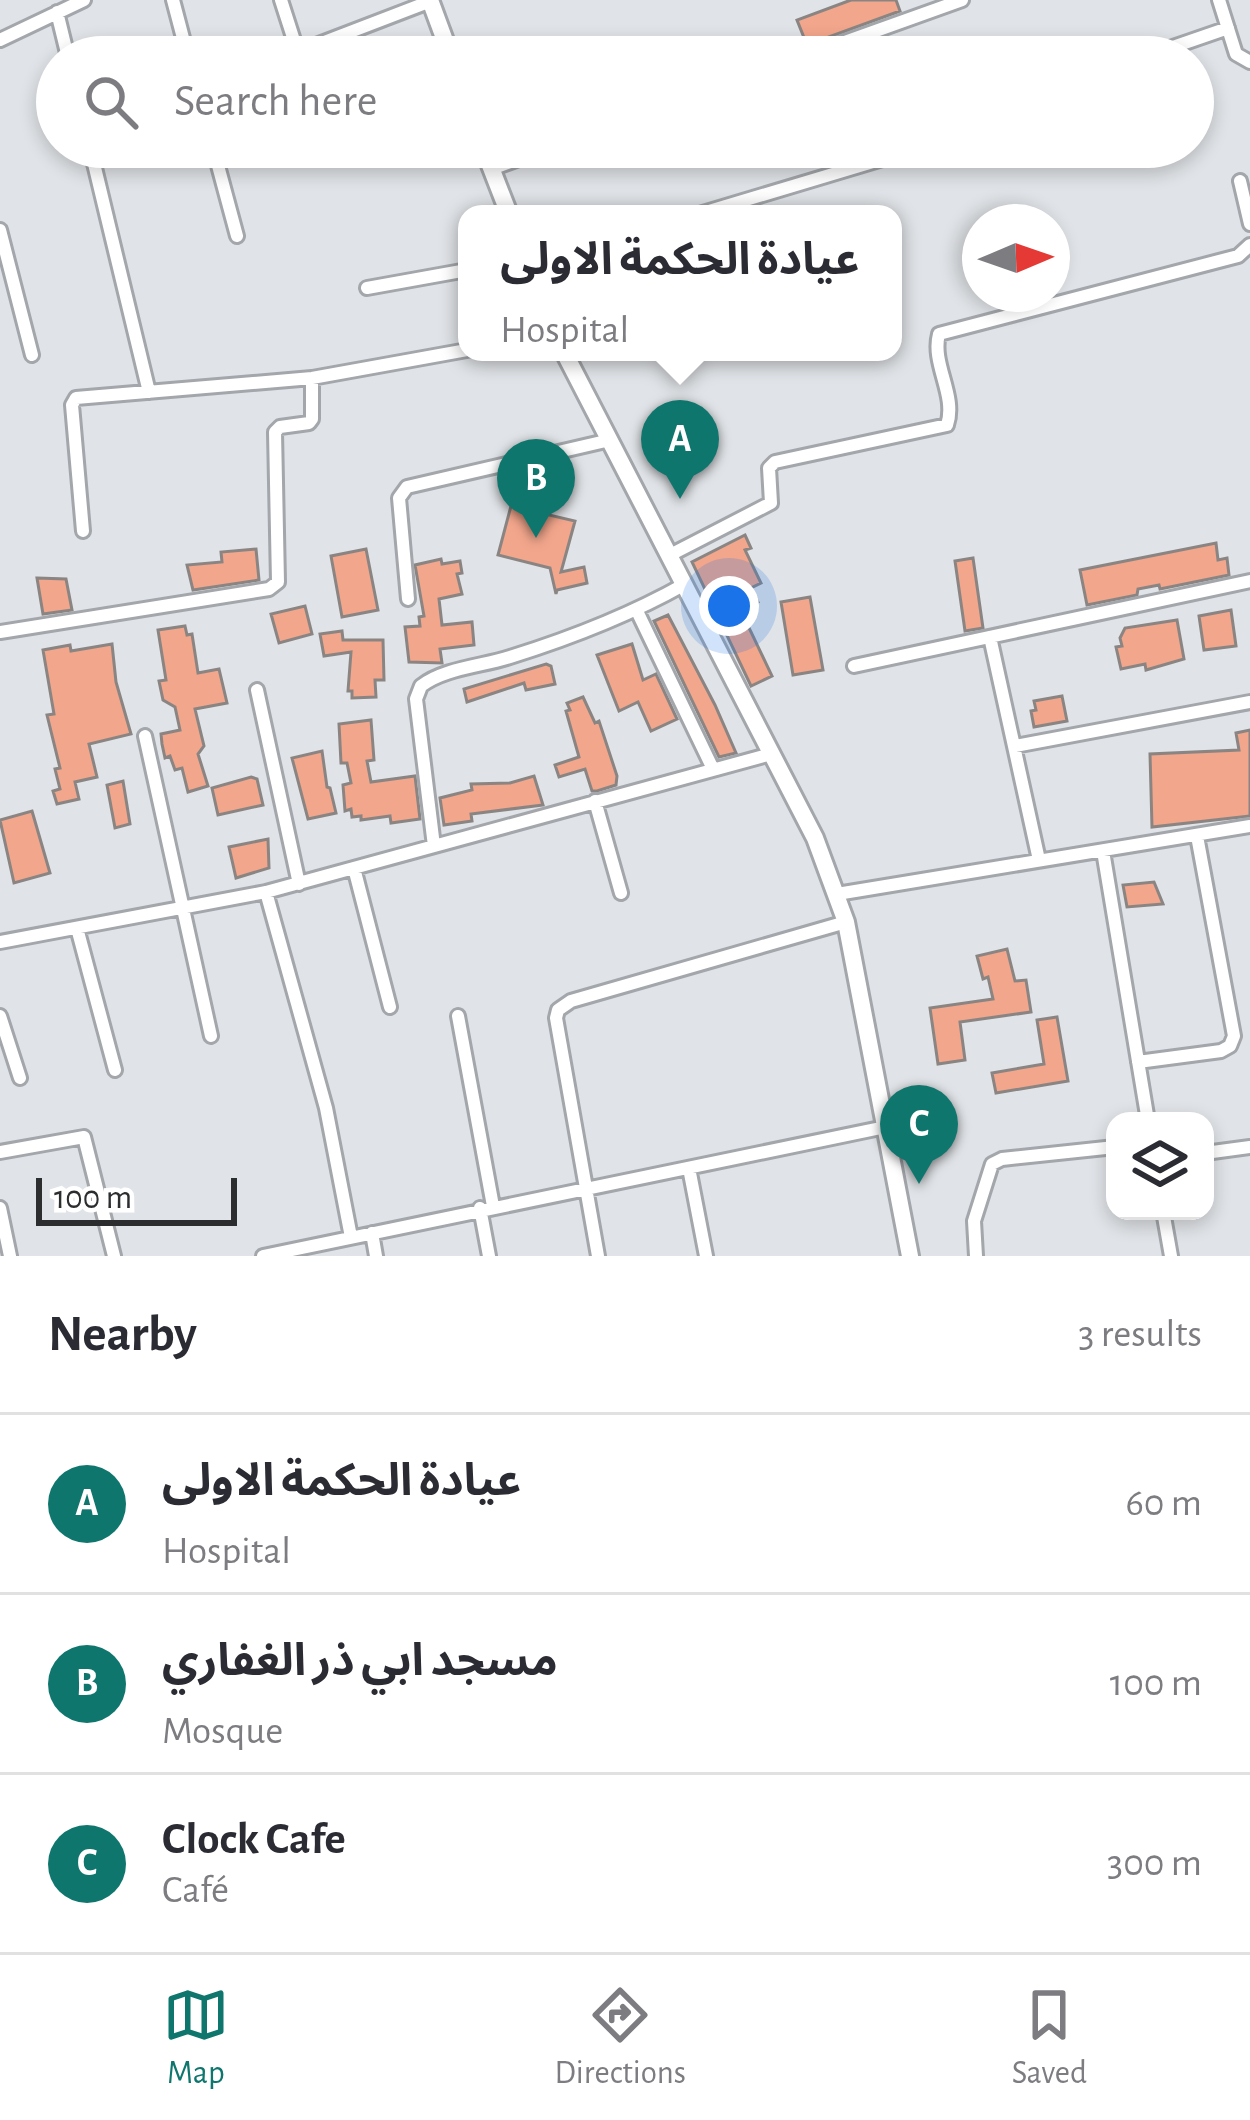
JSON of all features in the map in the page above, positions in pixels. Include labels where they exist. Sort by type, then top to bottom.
[{"type":"street","points":[[0,40],[84,0]]},
{"type":"street","points":[[173,0],[182,36]]},
{"type":"street","points":[[280,0],[292,36]]},
{"type":"street","points":[[342,36],[431,0],[444,36]]},
{"type":"street","points":[[862,36],[962,0]]},
{"type":"street","points":[[1219,0],[1236,53],[1250,62]]},
{"type":"street","points":[[57,12],[63,36]]},
{"type":"street","points":[[1205,36],[1228,28]]},
{"type":"street","points":[[95,168],[149,392]]},
{"type":"street","points":[[219,168],[237,236]]},
{"type":"street","points":[[730,205],[853,168]]},
{"type":"street","points":[[491,169],[505,205]]},
{"type":"street","points":[[1240,181],[1250,224]]},
{"type":"street","points":[[0,230],[32,355]]},
{"type":"street","points":[[670,555],[771,503],[769,468],[775,462],[947,425],[949,403],[936,347],[939,334],[1238,256],[1250,245]]},
{"type":"street","points":[[367,288],[458,272]]},
{"type":"street","points":[[83,532],[73,401],[312,378],[458,352]]},
{"type":"street","points":[[569,361],[815,838],[837,894],[910,1256]]},
{"type":"street","points":[[0,632],[269,590],[278,582],[275,432],[312,419],[312,378]]},
{"type":"street","points":[[407,599],[399,498],[407,488],[610,440]]},
{"type":"street","points":[[854,666],[1250,581]]},
{"type":"street","points":[[434,846],[416,699],[421,686],[638,611],[685,584]]},
{"type":"street","points":[[638,611],[713,769]]},
{"type":"street","points":[[990,637],[1039,860]]},
{"type":"street","points":[[257,690],[299,884]]},
{"type":"street","points":[[1015,746],[1250,702]]},
{"type":"street","points":[[145,736],[212,1036]]},
{"type":"street","points":[[0,942],[299,884],[771,754]]},
{"type":"street","points":[[595,801],[621,893]]},
{"type":"street","points":[[837,894],[1250,826]]},
{"type":"street","points":[[1138,1062],[1221,1051],[1234,1036],[1197,836]]},
{"type":"street","points":[[1103,851],[1146,1112]]},
{"type":"street","points":[[354,868],[390,1006]]},
{"type":"street","points":[[266,892],[326,1108],[351,1238]]},
{"type":"street","points":[[598,1256],[556,1018],[563,1004],[846,922]]},
{"type":"street","points":[[77,928],[115,1070]]},
{"type":"street","points":[[0,1016],[20,1078]]},
{"type":"street","points":[[458,1016],[487,1207],[489,1256]]},
{"type":"street","points":[[265,1256],[884,1127]]},
{"type":"street","points":[[0,1152],[84,1137],[114,1256]]},
{"type":"street","points":[[1214,1153],[1250,1147]]},
{"type":"street","points":[[976,1256],[973,1228],[992,1164],[1106,1148]]},
{"type":"street","points":[[689,1168],[706,1256]]},
{"type":"street","points":[[0,1208],[10,1256]]},
{"type":"street","points":[[1165,1220],[1172,1256]]},
{"type":"street","points":[[372,1233],[376,1256]]},
{"type":"building","points":[[851,0],[896,0],[900,11],[832,36],[803,36],[797,20]]},
{"type":"building","points":[[511,506],[575,521],[561,572],[584,567],[587,583],[556,594],[550,568],[498,555]]},
{"type":"building","points":[[745,535],[751,548],[745,550],[761,583],[751,588],[758,602],[741,611],[772,676],[751,686],[692,562]]},
{"type":"building","points":[[1216,543],[1218,560],[1227,558],[1229,575],[1138,589],[1137,595],[1087,605],[1080,570]]},
{"type":"building","points":[[256,549],[259,580],[193,590],[187,565],[222,562],[221,552]]},
{"type":"building","points":[[366,549],[378,610],[342,617],[331,556]]},
{"type":"building","points":[[973,558],[983,628],[965,631],[955,561]]},
{"type":"building","points":[[441,559],[442,564],[460,561],[462,573],[457,574],[462,594],[439,599],[442,625],[472,622],[474,645],[440,649],[442,663],[409,662],[405,627],[420,626],[419,617],[424,616],[415,565]]},
{"type":"building","points":[[37,578],[66,579],[72,610],[43,614]]},
{"type":"building","points":[[810,597],[823,670],[793,675],[781,602]]},
{"type":"building","points":[[305,606],[312,634],[279,643],[271,614]]},
{"type":"building","points":[[1231,610],[1236,646],[1204,650],[1199,616]]},
{"type":"building","points":[[668,615],[736,753],[719,757],[654,621]]},
{"type":"building","points":[[1177,620],[1184,659],[1146,670],[1145,664],[1121,669],[1116,647],[1122,646],[1125,628]]},
{"type":"building","points":[[185,626],[187,635],[192,634],[198,673],[219,669],[227,703],[195,709],[204,746],[198,754],[208,786],[188,792],[182,768],[175,770],[170,756],[165,758],[162,744],[161,734],[180,730],[175,707],[163,700],[159,681],[166,680],[158,630]]},
{"type":"building","points":[[342,631],[343,640],[383,640],[384,680],[375,680],[376,697],[352,698],[348,691],[351,652],[324,656],[320,634]]},
{"type":"building","points":[[112,644],[116,682],[131,734],[89,744],[97,777],[75,782],[79,799],[57,804],[53,791],[60,789],[55,769],[60,768],[47,715],[54,714],[43,650]]},
{"type":"building","points":[[632,644],[643,680],[656,674],[677,719],[651,731],[638,702],[619,711],[597,655]]},
{"type":"building","points":[[551,666],[555,684],[526,690],[524,683],[467,702],[464,689]]},
{"type":"building","points":[[1062,696],[1067,721],[1034,727],[1034,701]]},
{"type":"building","points":[[583,697],[595,723],[599,721],[617,776],[616,785],[597,791],[592,791],[585,769],[559,777],[555,765],[579,757],[566,711],[570,710],[567,703]]},
{"type":"building","points":[[371,720],[374,760],[367,761],[371,782],[415,776],[420,819],[361,820],[361,816],[352,817],[351,809],[345,811],[343,785],[351,783],[347,763],[341,763],[339,724]]},
{"type":"building","points":[[1250,730],[1250,816],[1152,827],[1150,754],[1239,750],[1236,733]]},
{"type":"building","points":[[322,751],[336,813],[308,819],[292,758]]},
{"type":"building","points":[[534,776],[543,805],[471,814],[472,821],[444,825],[440,798],[472,790],[471,784],[510,783]]},
{"type":"building","points":[[257,779],[263,805],[218,815],[212,788]]},
{"type":"building","points":[[123,781],[130,824],[115,828],[107,785]]},
{"type":"building","points":[[32,811],[50,873],[14,883],[0,820]]},
{"type":"building","points":[[268,839],[269,868],[236,878],[229,847]]},
{"type":"building","points":[[1154,882],[1163,904],[1127,907],[1123,885]]},
{"type":"building","points":[[1007,949],[1015,981],[1026,980],[1031,1012],[960,1022],[965,1060],[938,1064],[930,1008],[993,999],[977,956]]},
{"type":"building","points":[[1057,1017],[1068,1081],[996,1093],[992,1073],[1044,1064],[1037,1020]]},
{"type":"place","name":"عيادة الحكمة الاولى","points":[[680,499]]},
{"type":"place","name":"مسجد ابي ذر الغفاري","points":[[536,538]]},
{"type":"place","name":"Clock Cafe","points":[[919,1184]]}]
